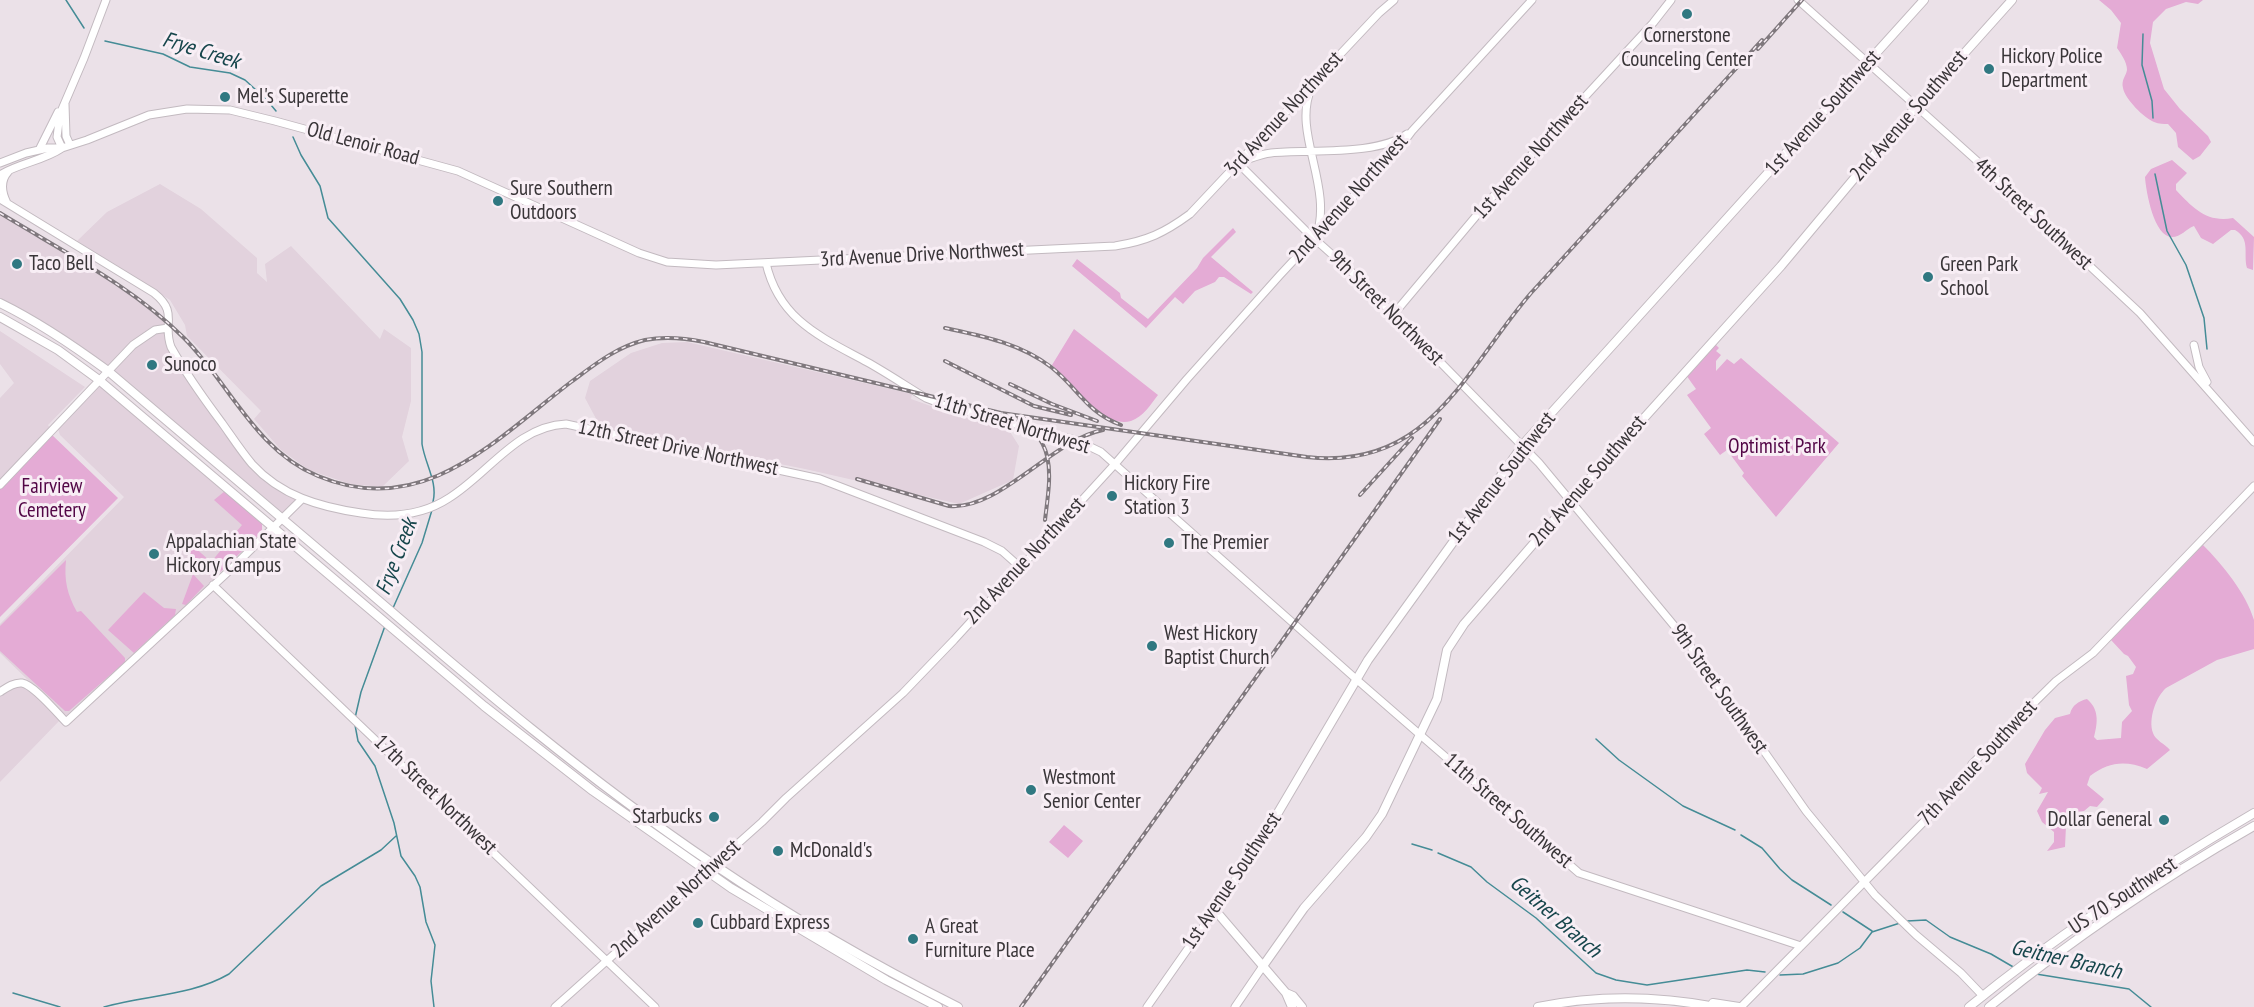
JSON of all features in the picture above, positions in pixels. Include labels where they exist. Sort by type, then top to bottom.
[{"type":"highway","points":[[0,303],[51,331],[108,371],[546,741],[609,789],[714,865],[893,974],[958,1007]]},
{"type":"highway","points":[[0,317],[58,350],[99,380],[518,733],[593,791],[706,872],[886,980],[938,1007]]},
{"type":"highway","points":[[1538,1007],[1585,1000],[1622,998],[1740,1007]]},
{"type":"highway","points":[[1693,1003],[1716,1007]]},
{"type":"main road","name":"1st Avenue Southwest","points":[[1215,910],[1256,850],[1356,679],[1522,446],[1924,0]]},
{"type":"main road","name":"2nd Avenue Southwest","points":[[1263,966],[1304,908],[1375,826],[1437,699],[1444,660],[1454,638],[1571,500],[1781,266],[1854,179],[2012,0]]},
{"type":"main road","name":"US 70 Southwest","points":[[1969,1007],[2071,929],[2254,813]]},
{"type":"main road","name":"US 70 Southwest","points":[[1989,1007],[2104,919],[2254,826]]},
{"type":"main road","points":[[1215,910],[1286,993],[1292,1007]]},
{"type":"main road","points":[[1286,993],[1293,996],[1302,1007]]},
{"type":"street","points":[[62,148],[57,137],[57,127],[106,0]]},
{"type":"street","name":"3rd Avenue Northwest","points":[[1173,225],[1190,214],[1379,13],[1394,0]]},
{"type":"street","name":"2nd Avenue Northwest","points":[[555,1007],[897,699],[1115,464],[1187,379],[1532,0]]},
{"type":"street","name":"1st Avenue Northwest","points":[[1394,315],[1487,203],[1653,23],[1671,0]]},
{"type":"street","name":"4th Street Southwest","points":[[1798,0],[2140,313],[2254,442]]},
{"type":"street","points":[[1315,238],[1322,205],[1306,107],[1307,98],[1317,79]]},
{"type":"street","points":[[65,102],[66,136],[70,145]]},
{"type":"street","points":[[39,150],[65,102]]},
{"type":"street","name":"Old Lenoir Road","points":[[0,175],[12,168],[50,156],[62,148],[149,115],[187,109],[215,109],[244,113],[449,168],[489,183],[621,245],[667,262]]},
{"type":"street","points":[[1238,163],[1270,153],[1377,147],[1397,141],[1412,131]]},
{"type":"street","name":"Old Lenoir Road","points":[[0,163],[39,150],[62,148]]},
{"type":"street","name":"9th Street Northwest","points":[[1238,163],[1457,378]]},
{"type":"street","points":[[7,203],[3,192],[3,182],[4,176],[12,168]]},
{"type":"street","name":"12th Street Drive Northwest","points":[[0,199],[154,293],[168,308],[169,342],[176,355],[247,458],[267,478],[302,499],[331,508],[377,515],[400,515],[426,510],[459,492],[532,432],[545,426],[566,424],[820,479],[992,545],[1020,567]]},
{"type":"street","name":"3rd Avenue Drive Northwest","points":[[667,262],[701,266],[1115,246],[1148,239],[1173,225]]},
{"type":"street","name":"11th Street Northwest","points":[[766,263],[771,282],[783,302],[801,323],[817,335],[933,401],[1076,440],[1098,450],[1288,617]]},
{"type":"street","points":[[1382,304],[1395,306],[1413,292]]},
{"type":"street","points":[[0,485],[140,339],[155,330],[168,328]]},
{"type":"street","points":[[2194,345],[2201,372],[2215,398]]},
{"type":"street","name":"9th Street Southwest","points":[[1457,378],[1471,396],[1522,446],[1571,500],[1702,660],[1806,811],[1864,882],[1890,910],[1961,973],[1983,996]]},
{"type":"street","name":"7th Avenue Southwest","points":[[1740,1007],[1959,786],[1966,771],[1978,758],[2056,681],[2093,653],[2254,486]]},
{"type":"street","points":[[0,692],[15,684],[23,683],[66,722],[302,499]]},
{"type":"street","name":"17th Street Northwest","points":[[213,585],[655,1007]]},
{"type":"street","name":"11th Street Southwest","points":[[1288,617],[1579,873],[1801,946]]},
{"type":"street","name":"1st Avenue Southwest","points":[[1147,1007],[1215,910]]},
{"type":"street","name":"2nd Avenue Southwest","points":[[1235,1007],[1263,966]]},
{"type":"shaded area","points":[[160,184],[201,209],[257,258],[257,273],[267,282],[265,264],[291,246],[380,339],[384,329],[411,348],[411,401],[402,437],[409,461],[382,487],[350,484],[309,470],[281,450],[254,419],[261,411],[187,336],[185,325],[170,300],[77,241],[107,212]]},
{"type":"shaded area","points":[[0,213],[130,293],[169,324],[171,347],[253,465],[302,499],[283,519],[108,371],[0,303]]},
{"type":"shaded area","points":[[0,331],[85,387],[48,425],[51,430],[0,485],[0,398],[14,383],[0,364]]},
{"type":"shaded area","points":[[687,342],[912,394],[911,399],[945,411],[1007,427],[1019,446],[1013,480],[959,504],[805,469],[601,428],[585,398],[590,381],[631,353],[662,343]]},
{"type":"shaded area","name":"Appalachian State Hickory Campus","points":[[99,387],[105,388],[262,524],[262,532],[158,633],[67,715],[63,714],[0,653],[0,624],[124,497],[60,435],[58,429]]},
{"type":"shaded area","points":[[23,683],[62,718],[0,782],[0,692]]},
{"type":"green space","points":[[2099,0],[2203,0],[2198,4],[2186,2],[2166,9],[2153,22],[2150,43],[2164,89],[2211,142],[2200,156],[2193,160],[2178,147],[2176,133],[2168,124],[2158,123],[2145,117],[2127,97],[2123,80],[2127,67],[2117,48],[2121,23]]},
{"type":"green space","points":[[2172,160],[2187,173],[2176,184],[2176,190],[2188,203],[2208,216],[2233,218],[2254,237],[2253,270],[2247,268],[2245,242],[2235,230],[2231,230],[2213,244],[2201,238],[2194,226],[2175,237],[2166,235],[2160,230],[2152,213],[2145,177],[2151,169]]},
{"type":"green space","points":[[1233,228],[1236,232],[1211,257],[1253,292],[1251,294],[1224,277],[1219,277],[1215,282],[1195,291],[1183,304],[1175,297],[1146,328],[1072,266],[1077,259],[1148,319]]},
{"type":"green space","points":[[1074,329],[1158,395],[1139,417],[1131,421],[1120,422],[1109,418],[1088,402],[1052,365]]},
{"type":"green space","name":"Optimist Park","points":[[1715,344],[1719,348],[1716,351],[1721,355],[1716,361],[1716,371],[1727,359],[1734,364],[1741,358],[1839,443],[1776,517],[1742,476],[1744,473],[1727,450],[1720,455],[1704,434],[1711,428],[1687,395],[1696,389],[1686,375]]},
{"type":"green space","name":"Fairview Cemetery","points":[[51,434],[118,498],[0,617],[0,489]]},
{"type":"green space","points":[[225,491],[262,524],[262,532],[217,575],[212,577],[201,569],[200,564],[173,536],[181,535],[211,562],[242,525],[214,500]]},
{"type":"green space","points":[[2203,545],[2239,589],[2250,610],[2254,620],[2254,649],[2217,660],[2166,688],[2154,709],[2152,727],[2156,738],[2170,750],[2147,769],[2131,764],[2117,764],[2090,776],[2087,785],[2104,799],[2097,807],[2090,806],[2084,811],[2075,812],[2066,826],[2065,847],[2047,851],[2054,842],[2054,832],[2042,822],[2037,811],[2048,792],[2039,794],[2042,788],[2027,773],[2025,764],[2045,730],[2055,718],[2070,714],[2076,704],[2087,699],[2096,711],[2094,737],[2097,740],[2121,738],[2122,722],[2132,711],[2129,705],[2126,676],[2133,674],[2136,667],[2111,640]]},
{"type":"green space","points":[[66,560],[67,587],[77,612],[81,611],[125,658],[125,662],[69,711],[65,711],[0,651],[0,626]]},
{"type":"green space","points":[[193,574],[204,586],[186,605],[182,604]]},
{"type":"green space","points":[[144,592],[164,608],[176,609],[175,615],[134,653],[108,630]]},
{"type":"green space","points":[[1064,825],[1083,841],[1068,858],[1049,842]]},
{"type":"waterway","name":"Frye Creek","points":[[66,0],[84,28]]},
{"type":"waterway","points":[[2143,34],[2142,65],[2152,101],[2153,118]]},
{"type":"waterway","name":"Frye Creek","points":[[105,41],[163,54],[190,67],[230,73],[245,80],[276,111]]},
{"type":"waterway","name":"Frye Creek","points":[[293,137],[320,186],[328,218],[400,299],[419,334],[422,352],[422,444],[433,480],[433,502]]},
{"type":"waterway","points":[[2155,174],[2167,231],[2186,265],[2204,318],[2207,349]]},
{"type":"waterway","name":"Frye Creek","points":[[393,608],[422,543],[432,510]]},
{"type":"waterway","name":"Frye Creek","points":[[355,718],[361,692],[385,626]]},
{"type":"waterway","name":"Frye Creek","points":[[355,725],[358,741],[375,766],[394,823],[401,856],[420,887],[426,922],[435,945],[431,981],[434,1007]]},
{"type":"waterway","points":[[1596,739],[1619,760],[1683,806],[1735,830]]},
{"type":"waterway","points":[[1741,835],[1762,848],[1792,880],[1831,905]]},
{"type":"waterway","points":[[104,1007],[184,991],[229,974],[321,886],[381,850],[396,836]]},
{"type":"waterway","name":"Geitner Branch","points":[[1412,844],[1432,850]]},
{"type":"waterway","name":"Geitner Branch","points":[[1438,853],[1471,867],[1487,882],[1536,918],[1596,973],[1616,980],[1647,985],[1747,970],[1765,972]]},
{"type":"waterway","points":[[1843,912],[1872,931]]},
{"type":"waterway","name":"Geitner Branch","points":[[1907,921],[1926,920],[1950,937],[1991,954],[2015,968]]},
{"type":"waterway","name":"Geitner Branch","points":[[1780,975],[1803,974],[1838,963],[1860,948],[1872,932],[1900,923]]},
{"type":"waterway","name":"Geitner Branch","points":[[2036,974],[2129,989],[2151,1007]]},
{"type":"waterway","points":[[13,993],[60,1007]]},
{"type":"railway","points":[[1758,49],[1802,0]]},
{"type":"railway","points":[[0,213],[96,270],[164,319],[200,356],[245,415],[277,450],[318,476],[356,487],[391,488],[424,481],[455,467],[485,449],[606,357],[634,343],[667,338],[704,342],[1001,413],[1307,457],[1349,457],[1384,448],[1414,432],[1440,410],[1531,293],[1762,40]]},
{"type":"railway","points":[[945,328],[973,334],[1027,352],[1051,367],[1099,413],[1121,425]]},
{"type":"railway","points":[[945,361],[1034,406],[1071,415]]},
{"type":"railway","points":[[1010,384],[1052,404],[1097,421]]},
{"type":"railway","points":[[1012,417],[1038,436],[1044,448],[1049,474],[1045,520]]},
{"type":"railway","points":[[1021,1007],[1440,419]]},
{"type":"railway","points":[[857,479],[949,506],[968,505],[987,498],[1006,487],[1064,447],[1084,436],[1103,430]]},
{"type":"railway","points":[[1360,495],[1412,438]]},
{"type":"place","name":"Cornerstone Counceling Center","points":[[1687,14]]},
{"type":"place","name":"Hickory Police Department","points":[[1989,69]]},
{"type":"place","name":"Mel's Superette","points":[[225,97]]},
{"type":"place","name":"Sure Southern Outdoors","points":[[498,201]]},
{"type":"place","name":"Taco Bell","points":[[17,264]]},
{"type":"place","name":"Green Park School","points":[[1928,277]]},
{"type":"place","name":"Sunoco","points":[[152,365]]},
{"type":"place","name":"Hickory Fire Station 3","points":[[1112,496]]},
{"type":"place","name":"The Premier","points":[[1169,543]]},
{"type":"place","name":"Appalachian State Hickory Campus","points":[[154,554]]},
{"type":"place","name":"West Hickory Baptist Church","points":[[1152,646]]},
{"type":"place","name":"Westmont Senior Center","points":[[1031,790]]},
{"type":"place","name":"Starbucks","points":[[714,817]]},
{"type":"place","name":"Dollar General","points":[[2164,820]]},
{"type":"place","name":"McDonald's","points":[[778,851]]},
{"type":"place","name":"Cubbard Express","points":[[698,923]]},
{"type":"place","name":"A Great Furniture Place","points":[[913,939]]}]
